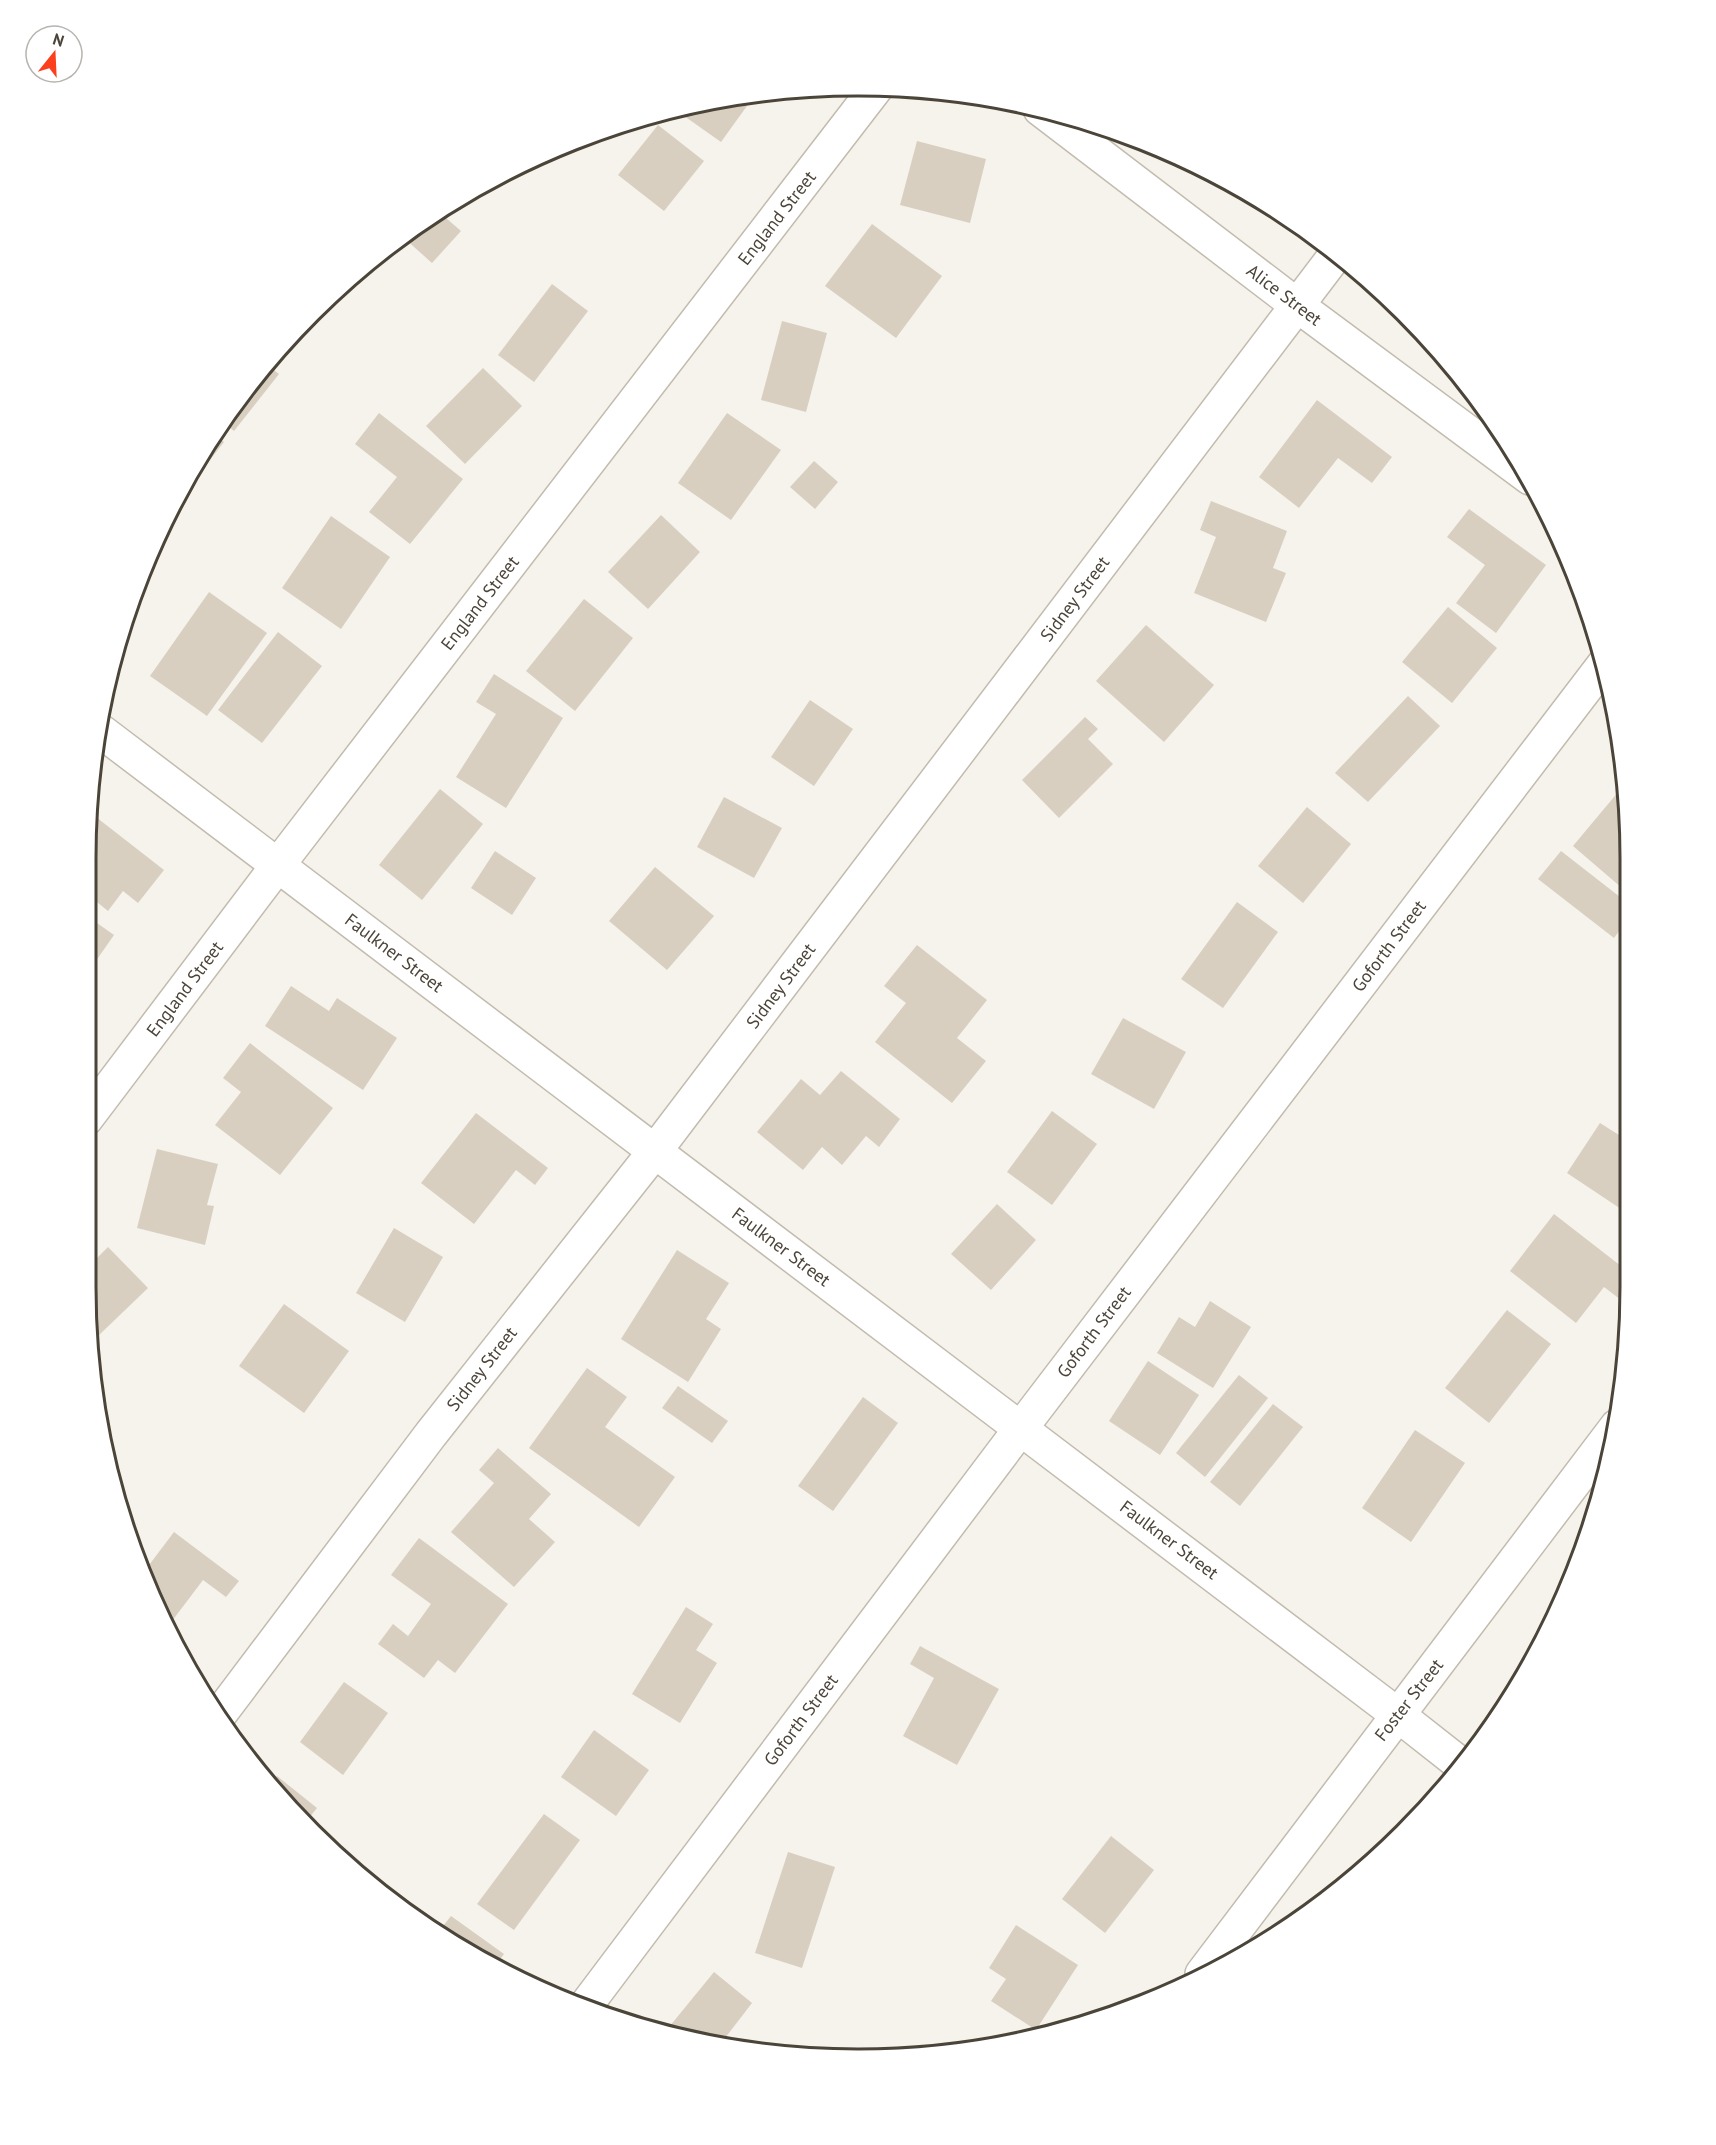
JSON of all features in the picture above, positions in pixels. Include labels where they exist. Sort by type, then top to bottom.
[{"type":"street","name":"England Street","points":[[96,1106],[278,865],[869,96]]},
{"type":"street","name":"Alice Street","points":[[1058,123],[1298,306],[1509,462]]},
{"type":"street","name":"Sidney Street","points":[[224,1709],[431,1434],[655,1152],[1331,261]]},
{"type":"street","name":"Goforth Street","points":[[590,2000],[1021,1428],[1597,674]]},
{"type":"street","name":"Faulkner Street","points":[[107,736],[1455,1760]]},
{"type":"street","name":"Foster Street","points":[[1211,1961],[1603,1444]]},
{"type":"building","points":[[748,105],[721,142],[685,117]]},
{"type":"building","points":[[658,125],[704,161],[664,211],[618,175]]},
{"type":"building","points":[[917,141],[986,159],[970,223],[900,205]]},
{"type":"building","points":[[445,218],[461,231],[432,263],[409,242]]},
{"type":"building","points":[[872,224],[942,276],[896,338],[825,286]]},
{"type":"building","points":[[552,284],[588,311],[534,382],[498,355]]},
{"type":"building","points":[[782,321],[827,333],[806,412],[761,400]]},
{"type":"building","points":[[483,368],[522,406],[465,464],[426,426]]},
{"type":"building","points":[[273,370],[279,374],[234,431],[229,427]]},
{"type":"building","points":[[1317,400],[1392,457],[1372,483],[1338,458],[1299,508],[1259,477]]},
{"type":"building","points":[[379,413],[463,479],[410,544],[369,512],[397,477],[355,444]]},
{"type":"building","points":[[727,413],[781,450],[731,520],[678,483]]},
{"type":"building","points":[[221,440],[224,442],[204,467]]},
{"type":"building","points":[[814,461],[838,482],[815,509],[790,487]]},
{"type":"building","points":[[1211,501],[1287,531],[1273,568],[1286,573],[1266,622],[1194,593],[1216,537],[1200,530]]},
{"type":"building","points":[[1469,509],[1546,565],[1496,633],[1456,603],[1485,565],[1447,537]]},
{"type":"building","points":[[661,515],[700,552],[648,609],[608,572]]},
{"type":"building","points":[[331,516],[390,557],[341,629],[282,588]]},
{"type":"building","points":[[209,592],[267,633],[207,716],[150,676]]},
{"type":"building","points":[[584,599],[633,638],[575,711],[526,671]]},
{"type":"building","points":[[1448,607],[1497,648],[1452,703],[1402,662]]},
{"type":"building","points":[[1146,625],[1214,685],[1164,742],[1096,681]]},
{"type":"building","points":[[278,632],[322,666],[262,743],[218,710]]},
{"type":"building","points":[[494,674],[563,718],[506,808],[456,777],[496,714],[476,702]]},
{"type":"building","points":[[1408,696],[1440,726],[1368,802],[1335,773]]},
{"type":"building","points":[[810,700],[853,729],[814,786],[771,757]]},
{"type":"building","points":[[1085,717],[1098,729],[1088,739],[1113,764],[1059,818],[1022,780]]},
{"type":"building","points":[[440,789],[483,824],[422,900],[379,865]]},
{"type":"building","points":[[1617,794],[1620,886],[1573,846]]},
{"type":"building","points":[[724,797],[782,828],[754,878],[697,847]]},
{"type":"building","points":[[1307,807],[1351,844],[1303,903],[1258,866]]},
{"type":"building","points":[[98,818],[164,870],[138,903],[123,891],[108,911],[96,901]]},
{"type":"building","points":[[495,851],[536,878],[512,915],[471,888]]},
{"type":"building","points":[[1561,851],[1620,897],[1620,930],[1614,938],[1538,879]]},
{"type":"building","points":[[655,867],[714,916],[667,970],[609,921]]},
{"type":"building","points":[[1237,902],[1278,932],[1223,1008],[1181,979]]},
{"type":"building","points":[[96,922],[114,935],[96,961]]},
{"type":"building","points":[[917,945],[987,1000],[957,1038],[986,1061],[952,1103],[875,1042],[906,1003],[884,986]]},
{"type":"building","points":[[291,986],[329,1011],[337,998],[397,1038],[363,1090],[265,1026]]},
{"type":"building","points":[[1123,1018],[1186,1052],[1154,1109],[1091,1074]]},
{"type":"building","points":[[250,1043],[333,1108],[280,1175],[215,1125],[241,1092],[223,1078]]},
{"type":"building","points":[[841,1071],[900,1119],[879,1147],[866,1136],[842,1165],[822,1147],[803,1170],[757,1132],[801,1079],[820,1095]]},
{"type":"building","points":[[1052,1111],[1097,1144],[1052,1205],[1007,1172]]},
{"type":"building","points":[[476,1113],[548,1168],[535,1185],[516,1170],[474,1224],[421,1183]]},
{"type":"building","points":[[1600,1123],[1620,1136],[1620,1208],[1567,1173]]},
{"type":"building","points":[[157,1149],[218,1164],[207,1205],[214,1206],[205,1245],[137,1228]]},
{"type":"building","points":[[997,1204],[1036,1240],[991,1290],[951,1254]]},
{"type":"building","points":[[1554,1214],[1620,1265],[1620,1299],[1604,1287],[1576,1323],[1510,1271]]},
{"type":"building","points":[[394,1228],[443,1257],[405,1322],[356,1293]]},
{"type":"building","points":[[108,1247],[148,1288],[98,1336],[96,1287],[96,1259]]},
{"type":"building","points":[[677,1250],[729,1283],[706,1319],[721,1329],[688,1382],[621,1339]]},
{"type":"building","points":[[1210,1301],[1251,1327],[1213,1388],[1157,1353],[1179,1317],[1195,1327]]},
{"type":"building","points":[[284,1304],[349,1351],[304,1413],[239,1366]]},
{"type":"building","points":[[1507,1310],[1551,1344],[1489,1423],[1445,1388]]},
{"type":"building","points":[[1148,1361],[1199,1395],[1160,1455],[1109,1421]]},
{"type":"building","points":[[587,1368],[627,1397],[605,1427],[675,1477],[639,1527],[529,1448]]},
{"type":"building","points":[[1239,1375],[1268,1398],[1205,1477],[1176,1453]]},
{"type":"building","points":[[678,1386],[728,1421],[712,1443],[662,1408]]},
{"type":"building","points":[[863,1397],[898,1423],[833,1511],[798,1486]]},
{"type":"building","points":[[1273,1404],[1303,1427],[1240,1506],[1210,1482]]},
{"type":"building","points":[[1415,1430],[1465,1463],[1411,1542],[1362,1508]]},
{"type":"building","points":[[498,1448],[551,1494],[529,1519],[555,1542],[514,1587],[451,1532],[494,1483],[479,1470]]},
{"type":"building","points":[[174,1532],[239,1581],[226,1597],[203,1580],[173,1620],[149,1565]]},
{"type":"building","points":[[419,1538],[508,1604],[455,1673],[438,1660],[424,1678],[378,1644],[393,1624],[408,1636],[431,1604],[391,1575]]},
{"type":"building","points":[[686,1607],[713,1624],[696,1650],[717,1663],[680,1723],[632,1694]]},
{"type":"building","points":[[920,1646],[999,1689],[957,1765],[903,1736],[934,1678],[910,1664]]},
{"type":"building","points":[[344,1682],[388,1713],[343,1775],[300,1742]]},
{"type":"building","points":[[594,1730],[649,1770],[616,1816],[561,1777]]},
{"type":"building","points":[[277,1776],[317,1808],[310,1816],[285,1789],[275,1778]]},
{"type":"building","points":[[544,1814],[580,1840],[514,1930],[477,1904]]},
{"type":"building","points":[[1111,1836],[1154,1870],[1105,1933],[1062,1899]]},
{"type":"building","points":[[788,1852],[835,1867],[802,1968],[755,1953]]},
{"type":"building","points":[[451,1916],[504,1954],[500,1959],[443,1926]]},
{"type":"building","points":[[1016,1925],[1078,1965],[1038,2027],[1033,2028],[991,2001],[1006,1979],[989,1968]]},
{"type":"building","points":[[714,1972],[752,2003],[726,2037],[671,2025]]}]
